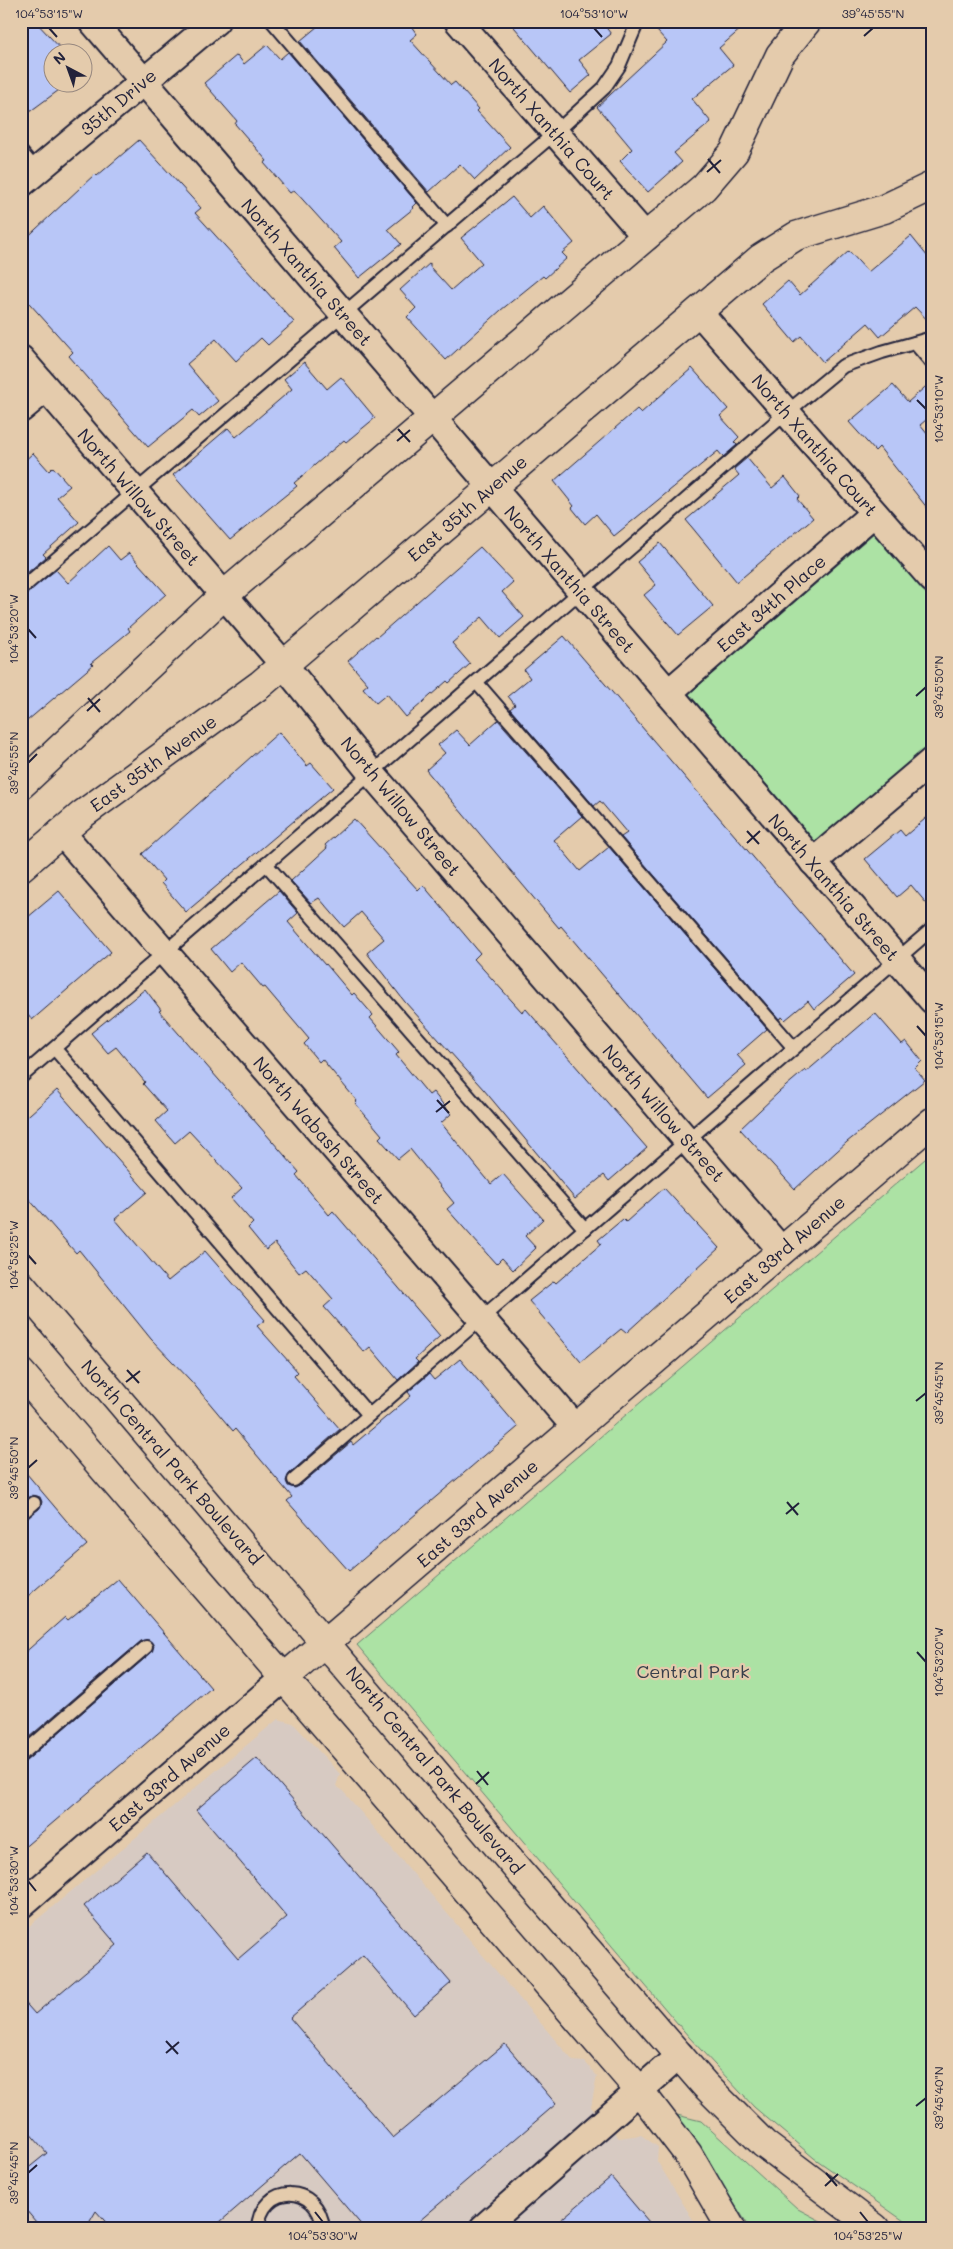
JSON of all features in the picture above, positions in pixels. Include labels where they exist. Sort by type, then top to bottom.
[{"type":"street","name":"North Xanthia Street","points":[[92,21],[932,1000]]},
{"type":"street","name":"35th Drive","points":[[26,169],[143,82],[216,21]]},
{"type":"street","name":"North Xanthia Court","points":[[458,21],[646,237]]},
{"type":"street","points":[[21,785],[223,596],[646,237],[720,171],[743,135],[765,83],[780,55],[807,21]]},
{"type":"street","name":"East 35th Avenue","points":[[21,867],[91,808],[284,665],[761,258],[796,236],[884,209],[932,187]]},
{"type":"street","name":"North Xanthia Court","points":[[698,312],[932,579]]},
{"type":"street","name":"North Willow Street","points":[[21,360],[284,665],[372,774],[782,1251]]},
{"type":"street","points":[[21,409],[45,388]]},
{"type":"street","name":"East 34th Place","points":[[668,693],[874,513]]},
{"type":"street","points":[[814,862],[932,761]]},
{"type":"street","name":"North Wabash Street","points":[[61,832],[576,1428]]},
{"type":"street","name":"East 33rd Avenue","points":[[23,1900],[327,1642],[932,1122]]},
{"type":"street","name":"North Central Park Boulevard","points":[[21,1285],[327,1642],[519,1870],[705,2085],[764,2144],[875,2228]]},
{"type":"street","points":[[21,1372],[639,2090],[688,2154],[731,2228]]},
{"type":"street","points":[[483,2228],[680,2055]]},
{"type":"lane","points":[[272,21],[446,226]]},
{"type":"lane","points":[[21,589],[555,133],[604,88],[619,66],[638,21]]},
{"type":"lane","points":[[21,1077],[477,683],[786,412],[843,366],[882,352],[932,338]]},
{"type":"lane","points":[[915,343],[932,364]]},
{"type":"lane","points":[[477,683],[794,1048]]},
{"type":"lane","points":[[266,864],[585,1229]]},
{"type":"lane","points":[[294,1480],[932,929]]},
{"type":"lane","points":[[55,1049],[369,1415]]},
{"type":"lane","points":[[21,1514],[34,1503]]},
{"type":"lane","points":[[21,1755],[146,1647]]},
{"type":"lane","points":[[258,2228],[258,2218],[266,2205],[278,2195],[289,2193],[304,2197],[316,2207],[321,2217],[322,2228]]},
{"type":"shaded area","points":[[278,1719],[293,1723],[340,1774],[336,1786],[342,1790],[573,2061],[585,2062],[597,2076],[591,2107],[619,2138],[641,2135],[658,2147],[657,2161],[698,2228],[21,2228],[21,1933]]},
{"type":"green space","points":[[874,533],[932,601],[932,743],[816,843],[689,694]]},
{"type":"green space","name":"Central Park","points":[[932,1153],[932,2228],[914,2228],[814,2158],[754,2107],[689,2037],[357,1645]]},
{"type":"green space","points":[[677,2115],[701,2121],[798,2209],[834,2228],[750,2228]]},
{"type":"building","points":[[21,21],[35,21],[55,42],[42,42],[42,92],[56,92],[21,118]]},
{"type":"building","points":[[324,21],[407,21],[417,34],[410,40],[451,85],[455,82],[479,109],[477,111],[510,147],[475,180],[460,164],[429,192],[300,41]]},
{"type":"building","points":[[509,21],[601,21],[611,34],[579,60],[591,75],[570,93]]},
{"type":"building","points":[[648,21],[750,21],[719,48],[733,65],[692,99],[711,122],[674,153],[682,162],[648,192],[620,161],[632,149],[597,107],[667,42]]},
{"type":"building","points":[[267,45],[280,59],[288,52],[417,203],[414,208],[388,229],[401,244],[359,278],[334,248],[341,242],[294,190],[290,193],[264,163],[267,161],[235,124],[237,121],[204,83],[237,55],[244,64]]},
{"type":"building","points":[[139,140],[201,208],[195,213],[294,322],[268,345],[261,338],[236,361],[216,339],[187,364],[218,401],[199,417],[193,410],[148,447],[69,356],[73,352],[21,294],[21,243],[95,174],[97,176]]},
{"type":"building","points":[[512,197],[530,218],[543,206],[574,243],[562,253],[567,258],[545,278],[543,276],[501,310],[446,360],[407,317],[416,308],[400,290],[430,263],[430,267],[451,290],[482,263],[461,238]]},
{"type":"building","points":[[911,236],[932,262],[932,325],[915,307],[880,337],[868,323],[823,362],[801,336],[794,342],[762,304],[788,281],[800,295],[849,251],[868,272]]},
{"type":"building","points":[[304,362],[327,389],[341,377],[375,418],[346,442],[344,440],[294,483],[297,486],[230,540],[173,475],[228,428],[236,437],[292,389],[284,379]]},
{"type":"building","points":[[692,368],[728,409],[720,416],[739,437],[734,442],[737,445],[723,457],[718,451],[614,536],[596,514],[585,524],[572,508],[574,506],[554,481],[637,409],[641,413]]},
{"type":"building","points":[[932,381],[932,415],[920,425],[932,440],[932,514],[879,447],[875,451],[849,422],[893,385],[908,402]]},
{"type":"building","points":[[33,453],[49,471],[53,467],[70,486],[57,497],[79,522],[43,554],[46,557],[21,578],[21,464]]},
{"type":"building","points":[[747,458],[772,488],[785,477],[800,496],[797,499],[813,518],[737,582],[686,520],[739,475],[734,469]]},
{"type":"building","points":[[660,543],[713,606],[678,635],[644,595],[656,585],[637,562]]},
{"type":"building","points":[[108,546],[120,560],[129,553],[166,594],[128,628],[130,631],[91,663],[93,665],[21,726],[21,597],[56,570],[68,583]]},
{"type":"building","points":[[480,547],[513,582],[502,592],[524,617],[500,638],[482,617],[452,643],[470,664],[449,683],[447,681],[406,717],[387,694],[376,703],[363,688],[368,684],[348,661]]},
{"type":"building","points":[[564,636],[854,975],[814,1009],[808,1001],[785,1020],[782,1017],[779,1019],[621,837],[627,833],[600,801],[594,806],[510,709],[515,705],[508,696],[530,678],[524,670]]},
{"type":"building","points":[[498,720],[582,816],[554,840],[580,871],[609,847],[767,1029],[737,1055],[746,1065],[707,1098],[561,926],[559,928],[426,770],[445,753],[438,745],[456,730],[470,745]]},
{"type":"building","points":[[279,732],[307,766],[311,763],[333,788],[186,912],[161,883],[164,880],[142,854]]},
{"type":"building","points":[[932,813],[932,910],[911,885],[897,897],[865,859],[900,830],[905,836]]},
{"type":"building","points":[[354,819],[418,890],[423,885],[480,953],[474,959],[522,1012],[526,1009],[647,1148],[609,1181],[604,1175],[575,1199],[484,1090],[405,1002],[367,953],[384,939],[361,912],[344,927],[319,898],[311,903],[291,881],[327,848],[325,845]]},
{"type":"building","points":[[59,891],[111,952],[32,1020],[21,1007],[21,923]]},
{"type":"building","points":[[279,891],[298,913],[288,922],[352,995],[354,993],[373,1015],[370,1018],[399,1052],[396,1055],[429,1095],[433,1092],[451,1114],[441,1123],[491,1184],[503,1174],[543,1219],[525,1236],[536,1248],[513,1270],[502,1258],[496,1264],[447,1209],[454,1203],[410,1149],[398,1159],[379,1138],[382,1135],[355,1103],[357,1101],[322,1059],[319,1062],[304,1044],[309,1039],[265,987],[263,988],[241,962],[230,972],[211,949]]},
{"type":"building","points":[[145,989],[161,1010],[159,1011],[299,1172],[296,1175],[329,1215],[333,1211],[440,1336],[415,1359],[418,1362],[398,1380],[370,1347],[364,1352],[324,1307],[333,1299],[306,1268],[299,1273],[275,1243],[266,1250],[248,1228],[253,1223],[231,1198],[242,1188],[189,1131],[175,1143],[156,1121],[167,1111],[143,1084],[145,1082],[116,1047],[108,1053],[91,1033]]},
{"type":"building","points":[[875,1013],[902,1044],[906,1041],[922,1061],[915,1068],[925,1080],[847,1142],[795,1189],[740,1129],[779,1092],[805,1070],[806,1072]]},
{"type":"building","points":[[57,1090],[147,1192],[115,1219],[168,1281],[205,1251],[265,1320],[257,1326],[298,1372],[294,1376],[340,1429],[289,1474],[286,1481],[288,1486],[295,1488],[299,1486],[351,1442],[353,1445],[411,1396],[408,1392],[429,1374],[434,1380],[460,1359],[518,1427],[349,1571],[287,1501],[292,1497],[235,1429],[233,1431],[191,1381],[151,1339],[79,1250],[76,1253],[21,1190],[21,1122]]},
{"type":"building","points":[[664,1188],[719,1248],[626,1333],[621,1329],[581,1362],[529,1301],[554,1281],[556,1283],[601,1244],[598,1240],[623,1219],[626,1222]]},
{"type":"building","points":[[21,1467],[87,1545],[21,1602],[21,1522],[39,1509],[42,1502],[40,1497],[33,1495],[21,1503]]},
{"type":"building","points":[[118,1579],[211,1688],[21,1850],[21,1763],[26,1761],[151,1653],[154,1646],[149,1640],[141,1641],[21,1744],[21,1656],[65,1617],[68,1620]]},
{"type":"building","points":[[257,1758],[451,1983],[414,2015],[363,1955],[290,2018],[393,2138],[505,2044],[556,2104],[411,2228],[364,2228],[300,2153],[213,2228],[111,2228],[96,2211],[86,2228],[41,2228],[21,2204],[21,2174],[47,2153],[21,2123],[21,1998],[35,2014],[117,1945],[84,1906],[147,1852],[238,1959],[287,1917],[196,1810]]},
{"type":"building","points":[[611,2177],[654,2228],[551,2228]]}]
